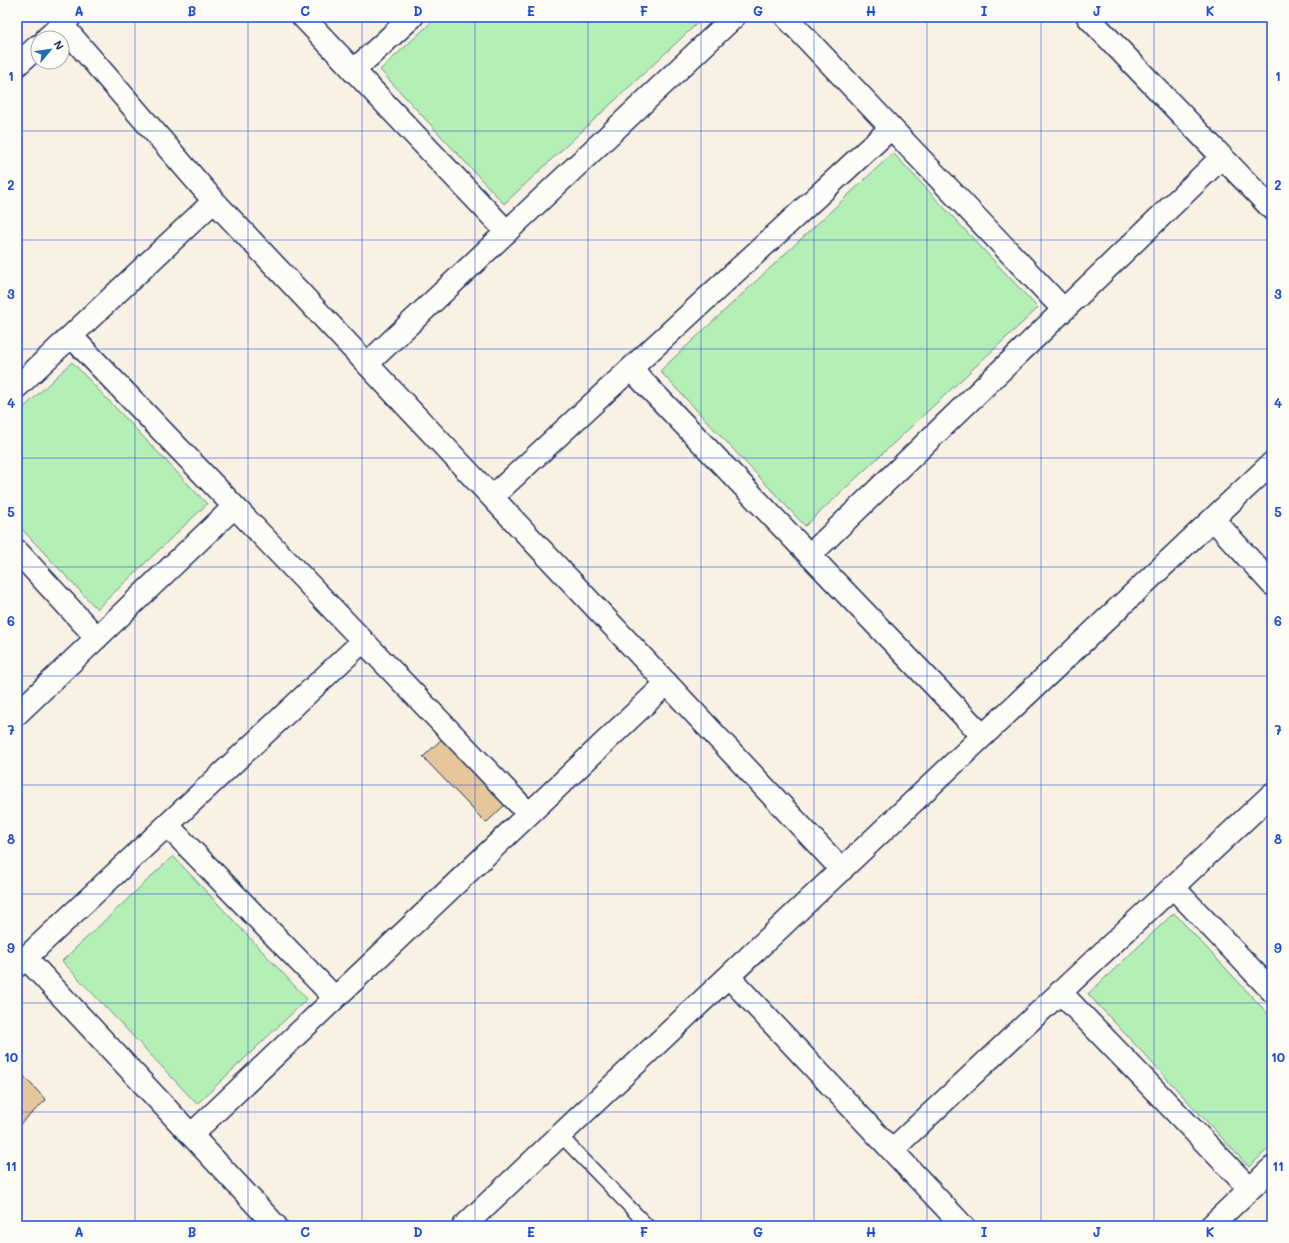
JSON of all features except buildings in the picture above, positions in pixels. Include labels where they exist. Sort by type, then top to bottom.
[{"type":"street","points":[[304,17],[353,71],[507,232]]},
{"type":"street","points":[[353,71],[412,17]]},
{"type":"street","points":[[367,364],[734,17]]},
{"type":"street","points":[[786,17],[1064,310]]},
{"type":"street","points":[[1088,17],[1272,209]]},
{"type":"street","points":[[60,27],[214,201],[842,870]]},
{"type":"street","points":[[17,65],[30,53]]},
{"type":"street","points":[[492,497],[891,128]]},
{"type":"street","points":[[810,554],[1222,158]]},
{"type":"street","points":[[17,387],[214,201]]},
{"type":"street","points":[[71,336],[529,814]]},
{"type":"street","points":[[631,368],[983,736]]},
{"type":"street","points":[[464,1226],[1272,463]]},
{"type":"street","points":[[17,714],[234,507]]},
{"type":"street","points":[[1213,519],[1272,584]]},
{"type":"street","points":[[17,551],[97,638]]},
{"type":"street","points":[[276,1226],[191,1135],[21,962],[363,641]]},
{"type":"street","points":[[191,1135],[667,683]]},
{"type":"street","points":[[892,1150],[1272,794]]},
{"type":"street","points":[[167,825],[335,998]]},
{"type":"street","points":[[1173,887],[1272,991]]},
{"type":"street","points":[[729,977],[963,1226]]},
{"type":"street","points":[[1060,992],[1250,1189]]},
{"type":"street","points":[[1211,1226],[1272,1168]]},
{"type":"lane","points":[[560,1135],[648,1226]]},
{"type":"green space","points":[[437,17],[704,17],[504,204],[380,70]]},
{"type":"green space","points":[[893,153],[1038,308],[805,526],[660,371]]},
{"type":"green space","points":[[72,362],[207,504],[97,609],[17,524],[17,414]]},
{"type":"green space","points":[[173,856],[307,999],[197,1104],[62,961]]},
{"type":"green space","points":[[1174,913],[1272,1018],[1272,1145],[1249,1167],[1088,994]]}]
